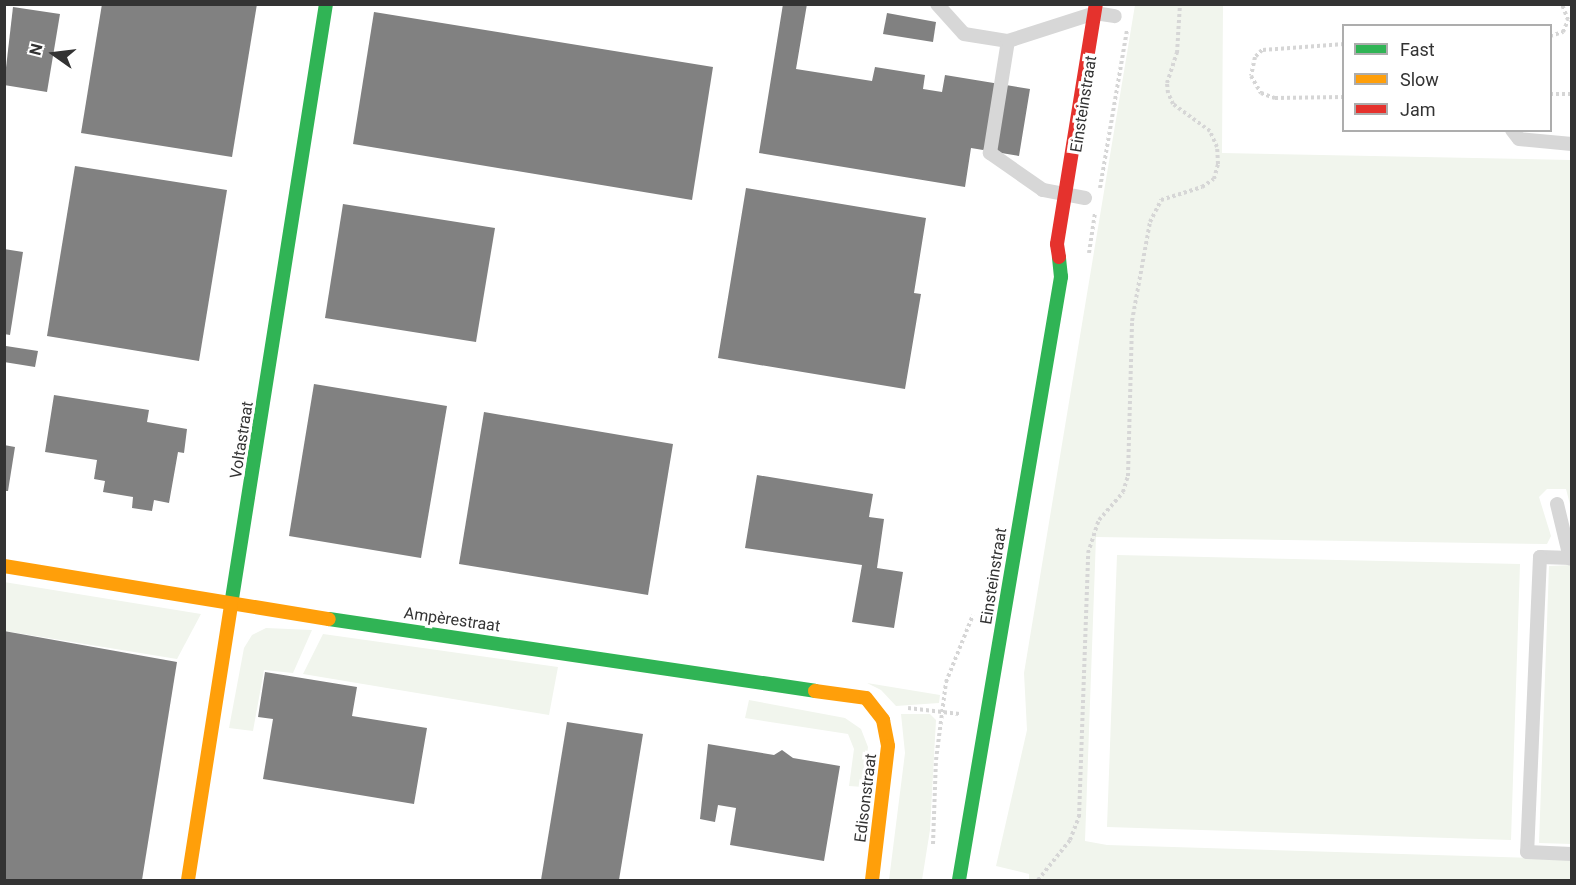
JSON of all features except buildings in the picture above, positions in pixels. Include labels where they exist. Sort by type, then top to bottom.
[{"type":"street","name":"Voltastraat","points":[[188,880],[234,605],[327,4]]},
{"type":"street","name":"Einsteinstraat","points":[[959,880],[1061,277],[1057,244],[1096,9]]},
{"type":"street","points":[[1082,218],[1086,192]]},
{"type":"street","name":"Einsteinstraat","points":[[1061,277],[1072,257]]},
{"type":"street","name":"Ampèrestraat","points":[[4,566],[234,605],[854,694],[875,705],[884,720]]},
{"type":"street","name":"Edisonstraat","points":[[872,880],[888,758],[884,720]]},
{"type":"lane","points":[[937,4],[964,34],[1008,41],[1096,9],[1115,16]]},
{"type":"lane","points":[[1008,41],[990,153],[1043,190],[1065,194],[1086,192]]},
{"type":"lane","points":[[1514,132],[1519,139],[1572,144]]},
{"type":"lane","points":[[1557,504],[1571,558],[1540,556],[1527,852],[1572,854]]},
{"type":"path","points":[[1038,880],[1070,840],[1079,818],[1088,553],[1099,520],[1123,492],[1128,476],[1132,321],[1150,222],[1161,200],[1202,187],[1214,179],[1218,164],[1217,147],[1210,131],[1173,104],[1168,93],[1167,82],[1177,53],[1180,4]]},
{"type":"path","points":[[1552,36],[1563,32],[1568,20],[1562,4]]},
{"type":"path","points":[[1342,44],[1273,46],[1262,50],[1255,57],[1251,76],[1261,93],[1275,98],[1342,97]]},
{"type":"path","points":[[1552,94],[1572,94]]},
{"type":"path","points":[[932,855],[946,682],[975,609]]},
{"type":"path","points":[[884,720],[905,708],[942,711],[988,719]]},
{"type":"shaded area","points":[[1135,5],[1223,5],[1222,153],[1571,160],[1571,508],[1566,489],[1547,489],[1539,497],[1551,536],[1547,544],[1096,537],[1085,841],[1107,845],[1571,859],[1571,880],[1029,880],[1029,874],[996,866],[1027,730],[1024,673]]},
{"type":"shaded area","points":[[1117,555],[1520,564],[1511,840],[1107,827]]},
{"type":"shaded area","points":[[1571,565],[1571,844],[1539,843],[1549,566]]},
{"type":"shaded area","points":[[4,582],[201,614],[177,659],[5,631]]},
{"type":"shaded area","points":[[266,628],[312,630],[293,673],[264,670],[253,731],[229,728],[244,648],[252,635]]},
{"type":"shaded area","points":[[323,634],[558,667],[549,715],[303,674]]},
{"type":"shaded area","points":[[867,683],[940,695],[939,703],[896,706],[881,690]]},
{"type":"shaded area","points":[[749,700],[845,718],[861,729],[868,747],[863,787],[849,786],[854,749],[848,734],[745,718]]},
{"type":"shaded area","points":[[901,714],[930,714],[936,720],[930,830],[922,880],[889,880],[905,753]]},
{"type":"traffic: fast","points":[[231,605],[326,4]]},
{"type":"traffic: fast","points":[[959,880],[1061,277],[1059,257]]},
{"type":"traffic: fast","points":[[329,619],[815,691]]},
{"type":"traffic: slow","points":[[4,566],[329,619]]},
{"type":"traffic: slow","points":[[188,880],[231,605]]},
{"type":"traffic: slow","points":[[815,691],[866,698],[883,720],[888,746],[872,880]]},
{"type":"traffic: jam","points":[[1059,257],[1057,244],[1096,4]]}]
